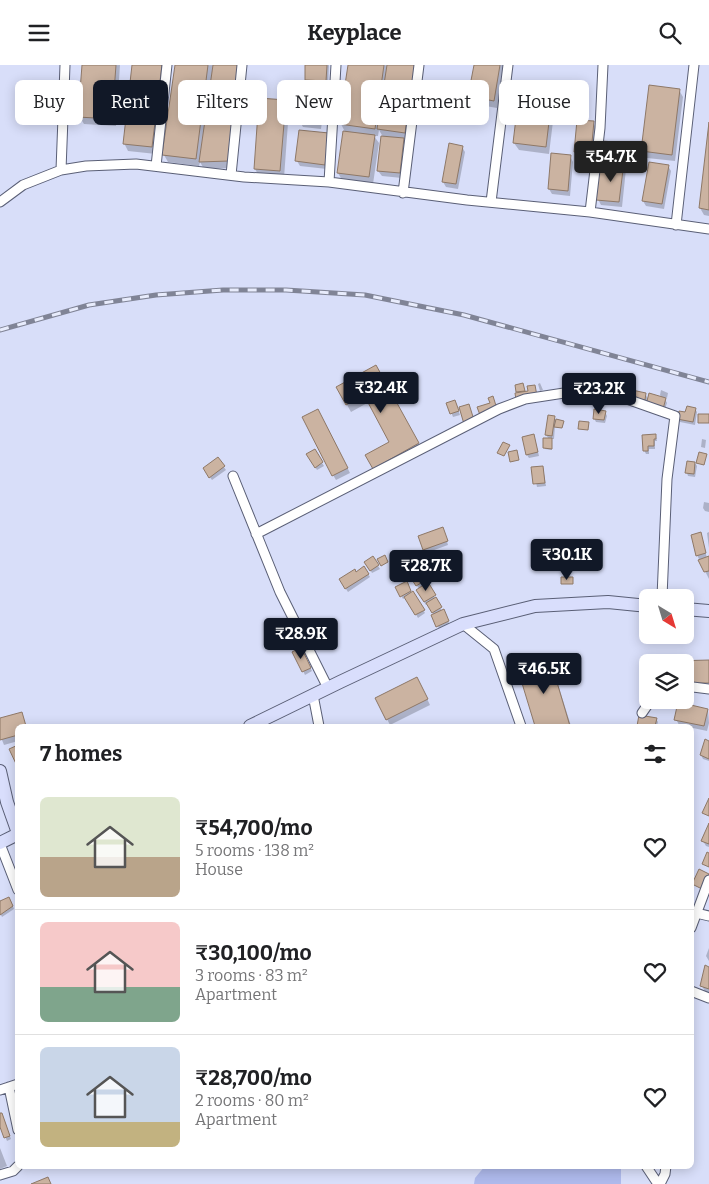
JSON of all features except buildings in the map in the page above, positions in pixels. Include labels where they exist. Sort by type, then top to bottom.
[{"type":"street","points":[[62,170],[65,65]]},
{"type":"street","points":[[156,166],[167,65]]},
{"type":"street","points":[[231,175],[242,65]]},
{"type":"street","points":[[329,182],[336,65]]},
{"type":"street","points":[[403,193],[419,65]]},
{"type":"street","points":[[491,202],[508,65]]},
{"type":"street","points":[[590,212],[600,128],[603,65]]},
{"type":"street","points":[[676,225],[694,65]]},
{"type":"street","points":[[0,202],[22,185],[62,170],[86,166],[136,163],[231,175],[329,182],[403,193],[590,212],[709,229]]},
{"type":"street","points":[[256,534],[499,409],[525,399],[564,393],[624,398],[675,416],[668,479],[662,589]]},
{"type":"street","points":[[233,476],[280,592],[328,687]]},
{"type":"street","points":[[254,724],[462,624],[535,606],[608,602],[639,605]]},
{"type":"street","points":[[694,610],[709,611]]},
{"type":"street","points":[[462,624],[494,649],[520,724]]},
{"type":"street","points":[[694,687],[709,689]]},
{"type":"street","points":[[313,695],[319,724]]},
{"type":"street","points":[[642,713],[645,709]]},
{"type":"street","points":[[0,771],[7,802],[15,825]]},
{"type":"street","points":[[15,835],[0,843],[15,882]]},
{"type":"street","points":[[709,880],[694,912],[709,916]]},
{"type":"street","points":[[694,992],[709,998]]},
{"type":"street","points":[[9,1087],[15,1116]]},
{"type":"street","points":[[0,1175],[15,1169]]},
{"type":"street","points":[[648,1169],[659,1184],[666,1169]]},
{"type":"shaded area","points":[[482,1169],[621,1169],[621,1184],[474,1184],[475,1178]]},
{"type":"railway","points":[[0,330],[89,305],[156,295],[223,290],[286,290],[365,295],[464,315],[709,382]]}]
